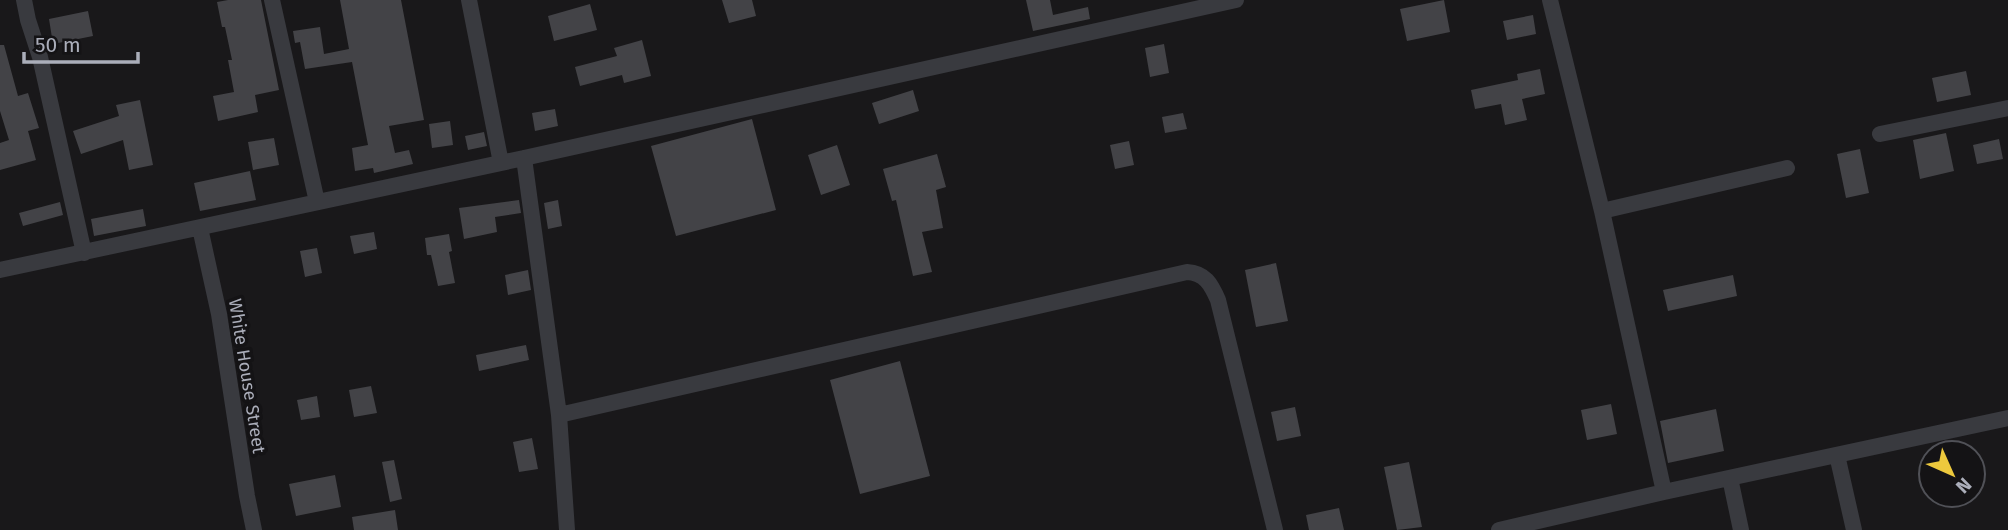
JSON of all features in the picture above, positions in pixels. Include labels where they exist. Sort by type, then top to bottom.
[{"type":"street","points":[[24,0],[40,57],[84,253]]},
{"type":"street","points":[[272,0],[317,202]]},
{"type":"street","points":[[469,0],[501,163]]},
{"type":"street","points":[[0,270],[524,158],[1237,0]]},
{"type":"street","points":[[1550,0],[1602,211],[1664,492]]},
{"type":"street","points":[[1880,134],[2008,108]]},
{"type":"street","points":[[524,158],[559,415],[567,530]]},
{"type":"street","points":[[1602,211],[1787,168]]},
{"type":"street","name":"White House Street","points":[[200,228],[219,314],[254,530]]},
{"type":"street","points":[[559,415],[1187,272],[1197,273],[1210,284],[1218,300],[1275,530]]},
{"type":"street","points":[[1499,530],[2008,418]]},
{"type":"street","points":[[1837,455],[1854,530]]},
{"type":"street","points":[[1730,478],[1741,530]]},
{"type":"building","points":[[261,0],[279,90],[255,95],[258,112],[218,121],[213,96],[234,92],[228,60],[232,60],[217,2]]},
{"type":"building","points":[[340,0],[401,0],[424,120],[389,126],[395,153],[409,150],[413,164],[374,173],[373,168],[355,171],[352,148],[368,145],[352,62],[305,69],[300,42],[295,43],[293,31],[320,27],[324,54],[349,49]]},
{"type":"building","points":[[722,0],[752,0],[756,16],[729,23]]},
{"type":"building","points":[[1026,0],[1050,0],[1053,15],[1088,7],[1090,19],[1033,31]]},
{"type":"building","points":[[1444,0],[1450,32],[1407,41],[1400,9]]},
{"type":"building","points":[[590,4],[597,30],[554,41],[548,16]]},
{"type":"building","points":[[88,11],[93,36],[53,44],[49,19]]},
{"type":"building","points":[[1533,15],[1536,34],[1507,40],[1503,21]]},
{"type":"building","points":[[642,40],[651,76],[624,83],[622,75],[580,86],[575,67],[617,56],[614,48]]},
{"type":"building","points":[[1164,44],[1169,73],[1150,77],[1145,48]]},
{"type":"building","points":[[0,45],[4,45],[18,96],[28,93],[39,128],[28,131],[36,160],[0,170],[0,143],[9,140],[0,111]]},
{"type":"building","points":[[1540,69],[1545,94],[1522,99],[1527,120],[1505,125],[1501,104],[1475,109],[1471,90],[1518,80],[1517,74]]},
{"type":"building","points":[[1966,71],[1971,95],[1937,102],[1932,78]]},
{"type":"building","points":[[913,90],[919,111],[879,124],[872,103]]},
{"type":"building","points":[[140,100],[153,165],[129,170],[123,140],[81,154],[73,131],[119,116],[116,105]]},
{"type":"building","points":[[555,109],[558,126],[535,131],[532,113]]},
{"type":"building","points":[[1183,113],[1187,129],[1165,133],[1162,117]]},
{"type":"building","points":[[752,119],[776,210],[676,236],[651,146]]},
{"type":"building","points":[[450,121],[453,145],[432,148],[429,124]]},
{"type":"building","points":[[484,132],[487,146],[468,150],[465,136]]},
{"type":"building","points":[[1946,133],[1954,171],[1920,179],[1913,140]]},
{"type":"building","points":[[274,138],[279,165],[253,170],[248,142]]},
{"type":"building","points":[[1999,139],[2003,159],[1977,164],[1973,145]]},
{"type":"building","points":[[1129,141],[1134,165],[1115,169],[1110,145]]},
{"type":"building","points":[[837,145],[850,185],[821,195],[808,155]]},
{"type":"building","points":[[1860,149],[1869,193],[1846,198],[1837,154]]},
{"type":"building","points":[[937,154],[946,187],[936,190],[943,228],[922,232],[932,272],[913,276],[896,200],[892,201],[883,169]]},
{"type":"building","points":[[250,171],[256,200],[200,211],[194,183]]},
{"type":"building","points":[[519,200],[521,213],[495,217],[497,232],[464,239],[459,208]]},
{"type":"building","points":[[558,200],[562,226],[548,229],[544,203]]},
{"type":"building","points":[[60,202],[63,215],[23,226],[19,213]]},
{"type":"building","points":[[143,209],[146,226],[94,236],[91,219]]},
{"type":"building","points":[[374,232],[377,249],[354,254],[350,236]]},
{"type":"building","points":[[449,234],[452,251],[449,252],[455,283],[438,286],[431,255],[427,255],[425,238]]},
{"type":"building","points":[[317,248],[322,273],[305,277],[300,251]]},
{"type":"building","points":[[1276,263],[1288,321],[1256,327],[1245,270]]},
{"type":"building","points":[[528,270],[531,290],[508,295],[505,275]]},
{"type":"building","points":[[1733,275],[1737,296],[1668,311],[1663,290]]},
{"type":"building","points":[[526,345],[529,360],[479,371],[476,355]]},
{"type":"building","points":[[900,361],[930,476],[860,494],[830,380]]},
{"type":"building","points":[[371,386],[377,413],[354,417],[349,390]]},
{"type":"building","points":[[317,396],[320,417],[301,420],[297,400]]},
{"type":"building","points":[[1611,404],[1617,434],[1587,440],[1581,410]]},
{"type":"building","points":[[1295,407],[1301,436],[1277,441],[1271,412]]},
{"type":"building","points":[[1716,409],[1724,451],[1668,463],[1660,421]]},
{"type":"building","points":[[532,438],[538,469],[519,472],[513,442]]},
{"type":"building","points":[[394,460],[402,499],[390,502],[382,462]]},
{"type":"building","points":[[1409,462],[1422,527],[1397,530],[1384,467]]},
{"type":"building","points":[[335,475],[341,507],[296,516],[289,484]]},
{"type":"building","points":[[1339,508],[1344,530],[1309,530],[1306,515]]},
{"type":"building","points":[[395,510],[398,530],[354,530],[352,517]]}]
